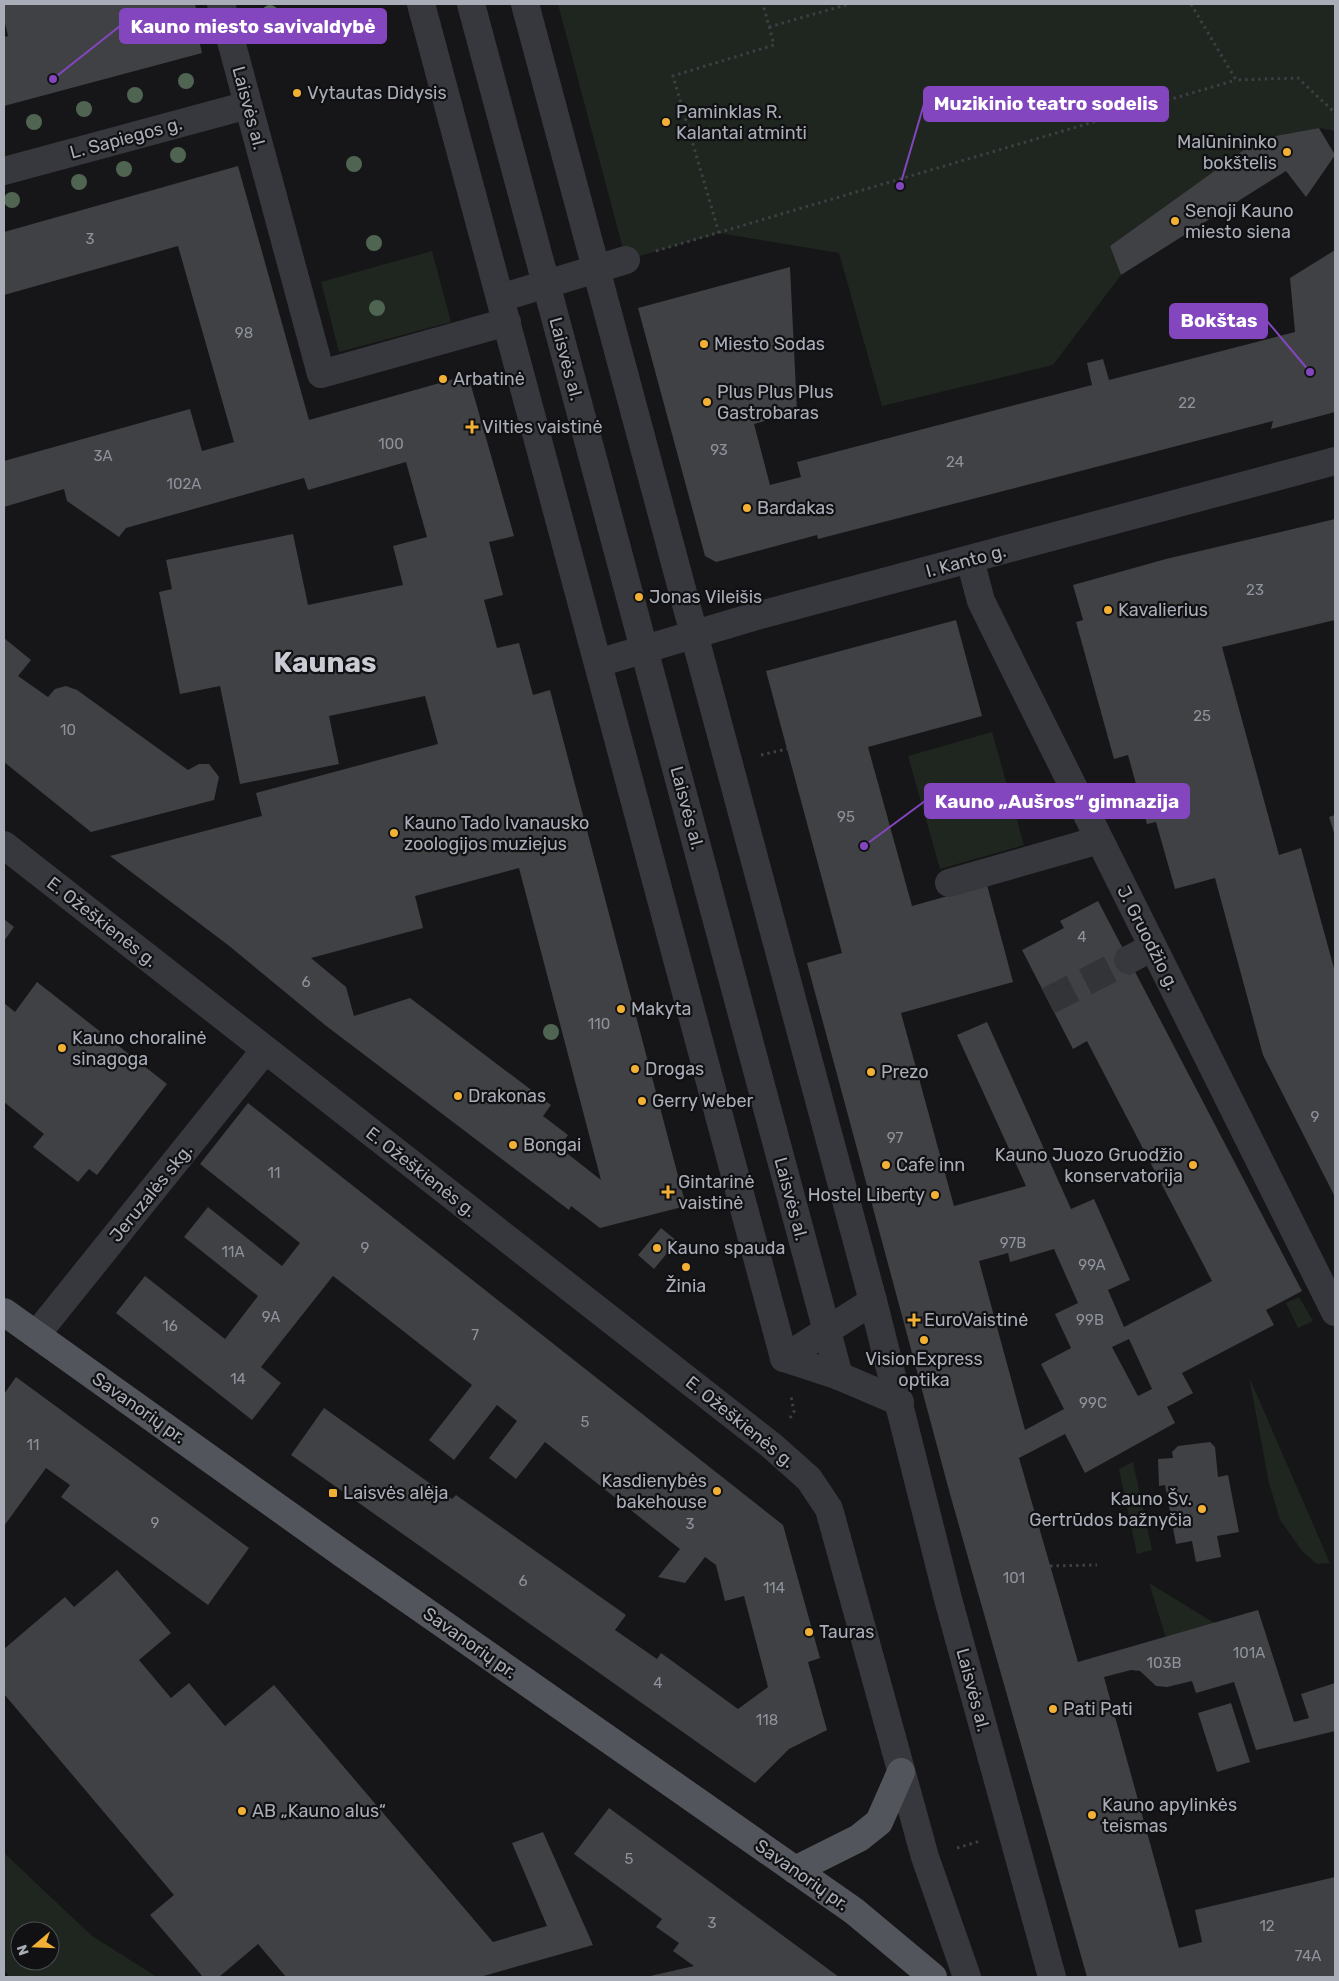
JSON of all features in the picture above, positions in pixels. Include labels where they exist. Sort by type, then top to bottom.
[{"type":"main road","name":"Savanorių pr.","points":[[4,1312],[346,1556],[854,1911],[933,1977]]},
{"type":"main road","points":[[795,1870],[860,1838],[879,1822],[901,1772]]},
{"type":"street","name":"Laisvės al.","points":[[221,4],[321,374],[503,310],[546,284],[626,260]]},
{"type":"street","points":[[421,4],[784,1358]]},
{"type":"street","name":"Laisvės al.","points":[[471,4],[839,1376]]},
{"type":"street","name":"Laisvės al.","points":[[525,4],[900,1402],[948,1599],[1052,1977]]},
{"type":"street","name":"L. Sapiegos g.","points":[[4,171],[248,105]]},
{"type":"street","name":"I. Kanto g.","points":[[598,663],[777,610],[1335,461]]},
{"type":"street","name":"J. Gruodžio g.","points":[[970,560],[981,601],[1335,1312]]},
{"type":"street","points":[[949,883],[1100,840]]},
{"type":"street","name":"E. Ožeškienės g.","points":[[4,845],[772,1446],[809,1479],[829,1509],[901,1772]]},
{"type":"street","points":[[1128,960],[1153,947]]},
{"type":"street","name":"Jeruzalės skg.","points":[[36,1335],[265,1050]]},
{"type":"street","points":[[784,1358],[873,1301]]},
{"type":"street","points":[[784,1358],[839,1376],[900,1402]]},
{"type":"street","points":[[901,1772],[925,1857],[968,1977]]},
{"type":"path","points":[[719,233],[673,76],[774,45],[763,4]]},
{"type":"path","points":[[769,27],[850,4]]},
{"type":"path","points":[[1191,4],[1236,80]]},
{"type":"path","points":[[626,260],[1236,80],[1298,78],[1335,113]]},
{"type":"path","points":[[759,756],[787,749]]},
{"type":"path","points":[[1050,1566],[1097,1565]]},
{"type":"shaded area","points":[[558,4],[1335,4],[1335,131],[1319,128],[1259,139],[1110,246],[1121,275],[1053,365],[882,406],[839,253],[719,233],[626,260]]},
{"type":"shaded area","points":[[432,251],[451,322],[339,352],[321,282]]},
{"type":"shaded area","points":[[992,732],[1024,845],[940,869],[908,756]]},
{"type":"shaded area","points":[[1299,1297],[1313,1321],[1298,1328],[1286,1303]]},
{"type":"shaded area","points":[[1249,1377],[1330,1563],[1317,1564],[1303,1552],[1280,1520],[1269,1483]]},
{"type":"shaded area","points":[[1133,1462],[1152,1550],[1137,1554],[1119,1469]]},
{"type":"shaded area","points":[[1149,1583],[1216,1624],[1166,1638]]},
{"type":"shaded area","points":[[4,1853],[92,1936],[157,1977],[10,1977],[4,1970]]},
{"type":"building","points":[[4,4],[195,4],[201,29],[197,31],[202,53],[4,106],[4,37],[8,36],[4,19]]},
{"type":"building","name":"Senoji Kauno miesto siena","points":[[1319,128],[1335,155],[1306,197],[1286,171],[1121,275],[1110,246],[1259,139]]},
{"type":"building","points":[[238,166],[309,420],[468,375],[514,536],[489,542],[503,595],[484,600],[497,648],[519,643],[533,695],[550,690],[686,1206],[600,1228],[571,1206],[569,1210],[325,1025],[228,945],[110,856],[262,816],[256,793],[438,744],[425,696],[329,716],[339,764],[240,784],[220,686],[180,694],[159,592],[172,589],[166,560],[293,534],[308,605],[403,585],[393,546],[427,537],[406,462],[308,490],[304,478],[126,528],[119,537],[67,501],[64,489],[4,507],[4,461],[190,409],[202,451],[234,442],[178,246],[4,295],[4,232]],"holes":[[[519,868],[601,1180],[559,1147],[568,1135],[543,1116],[551,1105],[410,998],[354,1016],[346,987],[311,958],[423,928],[415,896]]]},
{"type":"building","points":[[1335,250],[1335,412],[1271,429],[1273,421],[818,539],[817,535],[716,562],[705,556],[638,308],[790,267],[797,412],[754,424],[770,485],[801,477],[797,462],[1092,385],[1087,363],[1103,359],[1109,380],[1295,332],[1290,278]]},
{"type":"building","points":[[1335,519],[1335,620],[1222,647],[1279,855],[1301,848],[1335,972],[1335,1197],[1263,1055],[1215,878],[1175,889],[1156,822],[1147,824],[1128,755],[1114,759],[1076,622],[1083,620],[1073,585],[1166,559]]},
{"type":"building","points":[[956,620],[982,716],[868,747],[912,906],[987,885],[1013,982],[901,1013],[954,1206],[1026,1186],[957,1035],[987,1022],[1071,1209],[1094,1199],[1130,1280],[1108,1290],[1124,1327],[1212,1281],[1087,1041],[1073,1049],[1022,950],[1064,928],[1060,921],[1098,901],[1302,1291],[1266,1310],[1274,1325],[1182,1373],[1193,1393],[1167,1407],[1175,1423],[1085,1473],[1065,1434],[1019,1458],[1078,1662],[1258,1610],[1294,1722],[1309,1718],[1301,1694],[1335,1683],[1335,1731],[1256,1750],[1234,1682],[1196,1693],[1192,1681],[1167,1687],[1156,1686],[1140,1671],[1131,1670],[1104,1677],[1179,1948],[1202,1942],[1195,1910],[1335,1877],[1335,1977],[1087,1977],[950,1494],[807,963],[842,953],[766,671]],"holes":[[[1054,1249],[1078,1303],[1055,1314],[1071,1348],[1041,1364],[1064,1409],[1025,1430],[979,1261],[1008,1253],[1010,1262]],[[1129,1339],[1152,1389],[1138,1396],[1112,1347]]]},
{"type":"building","points":[[4,638],[31,660],[18,676],[48,697],[55,689],[66,686],[77,690],[188,770],[199,764],[209,764],[219,777],[214,800],[91,832],[4,762]]},
{"type":"building","points":[[1335,815],[1335,836],[1329,817]]},
{"type":"building","points":[[4,919],[14,927],[4,941]]},
{"type":"building","name":"Kauno choralinė sinagoga","points":[[37,982],[167,1084],[97,1175],[89,1169],[78,1182],[33,1147],[44,1134],[4,1102],[4,1003],[15,1012]]},
{"type":"building","points":[[248,1103],[783,1525],[820,1658],[808,1662],[827,1730],[789,1749],[755,1783],[291,1455],[324,1408],[452,1499],[456,1495],[626,1615],[615,1630],[657,1659],[661,1653],[738,1709],[768,1687],[744,1596],[725,1601],[716,1565],[705,1557],[685,1583],[658,1577],[680,1549],[545,1442],[516,1479],[489,1458],[517,1421],[497,1405],[454,1460],[429,1440],[472,1385],[333,1276],[261,1367],[281,1383],[252,1420],[116,1313],[145,1276],[225,1339],[258,1296],[184,1237],[208,1207],[282,1266],[300,1243],[200,1164]]},
{"type":"building","name":"Kauno spauda","points":[[661,1228],[677,1241],[654,1269],[638,1255]]},
{"type":"building","points":[[16,1377],[249,1548],[208,1605],[61,1497],[70,1485],[46,1468],[4,1526],[4,1394]]},
{"type":"building","name":"Kauno Šv. Gertrūdos bažnyčia","points":[[1210,1442],[1215,1447],[1218,1477],[1228,1475],[1239,1532],[1217,1536],[1221,1557],[1196,1562],[1192,1541],[1176,1544],[1165,1485],[1159,1486],[1158,1459],[1173,1458],[1172,1452],[1178,1446]]},
{"type":"building","name":"AB „Kauno alus“","points":[[117,1570],[171,1633],[139,1660],[171,1698],[189,1683],[225,1726],[274,1685],[493,1942],[547,1926],[512,1843],[543,1832],[593,1945],[480,1977],[286,1977],[258,1944],[219,1977],[203,1977],[150,1915],[174,1895],[4,1694],[4,1649],[65,1597],[74,1607]]},
{"type":"building","points":[[1231,1703],[1250,1762],[1217,1772],[1198,1713]]},
{"type":"building","points":[[609,1808],[839,1977],[646,1977],[694,1966],[673,1951],[679,1943],[656,1927],[662,1919],[574,1854]]},
{"type":"tunnel","points":[[1048,1001],[1128,960]]},
{"type":"place","name":"Kauno miesto savivaldybė","points":[[53,79]]},
{"type":"place","name":"Vytautas Didysis","points":[[297,93]]},
{"type":"place","name":"Paminklas R. Kalantai atminti","points":[[666,122]]},
{"type":"place","name":"Malūnininko bokštelis","points":[[1287,152]]},
{"type":"place","name":"Muzikinio teatro sodelis","points":[[900,186]]},
{"type":"place","name":"Senoji Kauno miesto siena","points":[[1175,221]]},
{"type":"place","name":"Miesto Sodas","points":[[704,344]]},
{"type":"place","name":"Bokštas","points":[[1310,372]]},
{"type":"place","name":"Arbatinė","points":[[443,379]]},
{"type":"place","name":"Plus Plus Plus Gastrobaras","points":[[707,402]]},
{"type":"place","name":"Vilties vaistinė","points":[[472,427]]},
{"type":"place","name":"Bardakas","points":[[747,508]]},
{"type":"place","name":"Jonas Vileišis","points":[[639,597]]},
{"type":"place","name":"Kavalierius","points":[[1108,610]]},
{"type":"place","name":"Kauno Tado Ivanausko zoologijos muziejus","points":[[394,833]]},
{"type":"place","name":"Kauno „Aušros“ gimnazija","points":[[864,846]]},
{"type":"place","name":"Makyta","points":[[621,1009]]},
{"type":"place","name":"Kauno choralinė sinagoga","points":[[62,1048]]},
{"type":"place","name":"Drogas","points":[[635,1069]]},
{"type":"place","name":"Prezo","points":[[871,1072]]},
{"type":"place","name":"Drakonas","points":[[458,1096]]},
{"type":"place","name":"Gerry Weber","points":[[642,1101]]},
{"type":"place","name":"Bongai","points":[[513,1145]]},
{"type":"place","name":"Cafe inn","points":[[886,1165]]},
{"type":"place","name":"Kauno Juozo Gruodžio konservatorija","points":[[1193,1165]]},
{"type":"place","name":"Gintarinė vaistinė","points":[[668,1192]]},
{"type":"place","name":"Hostel Liberty","points":[[935,1195]]},
{"type":"place","name":"Kauno spauda","points":[[657,1248]]},
{"type":"place","name":"Žinia","points":[[686,1267]]},
{"type":"place","name":"EuroVaistinė","points":[[914,1320]]},
{"type":"place","name":"VisionExpress optika","points":[[924,1340]]},
{"type":"place","name":"Kasdienybės bakehouse","points":[[717,1491]]},
{"type":"place","name":"Laisvės alėja","points":[[333,1493]]},
{"type":"place","name":"Kauno Šv. Gertrūdos bažnyčia","points":[[1202,1509]]},
{"type":"place","name":"Tauras","points":[[809,1632]]},
{"type":"place","name":"Pati Pati","points":[[1053,1709]]},
{"type":"place","name":"AB „Kauno alus“","points":[[242,1811]]},
{"type":"place","name":"Kauno apylinkės teismas","points":[[1092,1815]]},
{"type":"district","name":"Kaunas","points":[[325,662]]}]
